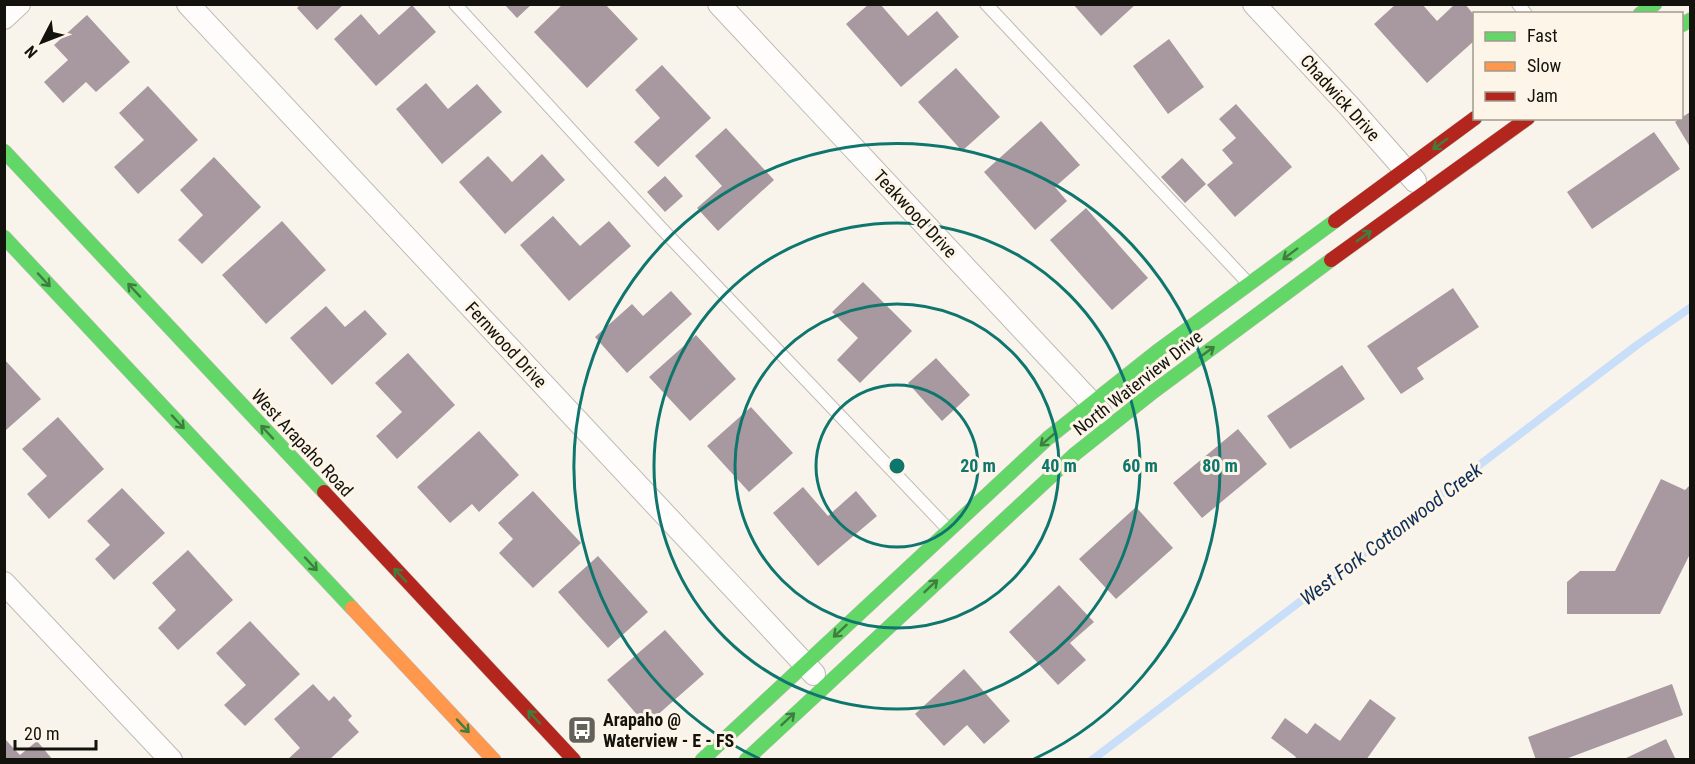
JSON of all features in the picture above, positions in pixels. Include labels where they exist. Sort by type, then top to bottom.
[{"type":"street","points":[[4,18],[19,4]]},
{"type":"street","name":"Fernwood Drive","points":[[188,4],[824,686]]},
{"type":"street","name":"Teakwood Drive","points":[[719,4],[1112,424]]},
{"type":"street","name":"Chadwick Drive","points":[[1254,4],[1349,106],[1424,192]]},
{"type":"street","name":"North Waterview Drive","points":[[702,759],[1048,438],[1159,350],[1473,119]]},
{"type":"street","name":"North Waterview Drive","points":[[746,759],[1037,488],[1112,424],[1424,192],[1525,120]]},
{"type":"street","name":"West Arapaho Road","points":[[4,151],[574,759]]},
{"type":"street","points":[[4,237],[494,759]]},
{"type":"street","points":[[4,583],[171,759]]},
{"type":"lane","points":[[455,4],[948,530]]},
{"type":"lane","points":[[986,4],[1250,285]]},
{"type":"building","points":[[301,4],[344,4],[317,30],[297,8]]},
{"type":"building","points":[[504,4],[532,4],[517,18]]},
{"type":"building","points":[[563,4],[605,4],[638,39],[587,88],[534,32]]},
{"type":"building","points":[[869,4],[880,4],[908,36],[937,11],[959,37],[901,87],[846,24]]},
{"type":"building","points":[[1073,4],[1136,4],[1101,36]]},
{"type":"building","points":[[1396,4],[1422,4],[1437,21],[1455,4],[1465,4],[1473,14],[1473,42],[1427,83],[1374,24]]},
{"type":"building","points":[[412,5],[436,32],[376,86],[334,39],[361,14],[379,35]]},
{"type":"building","points":[[87,15],[130,62],[96,92],[86,82],[63,103],[44,82],[68,60],[54,45]]},
{"type":"building","points":[[1169,39],[1204,87],[1168,114],[1133,66]]},
{"type":"building","points":[[662,65],[711,118],[658,167],[634,142],[660,118],[635,90]]},
{"type":"building","points":[[956,68],[1000,117],[962,151],[918,102]]},
{"type":"building","points":[[426,83],[448,109],[477,84],[502,112],[442,164],[396,109]]},
{"type":"building","points":[[148,86],[198,140],[138,194],[114,167],[144,140],[119,113]]},
{"type":"building","points":[[1236,104],[1292,167],[1235,217],[1207,185],[1233,163],[1222,150],[1236,138],[1219,119]]},
{"type":"building","points":[[1690,112],[1690,147],[1675,122],[1683,120],[1683,117]]},
{"type":"building","points":[[1041,121],[1080,165],[1055,187],[1067,201],[1035,230],[984,172]]},
{"type":"building","points":[[726,128],[774,180],[718,231],[697,208],[722,186],[695,156]]},
{"type":"building","points":[[1654,132],[1680,169],[1592,229],[1567,192]]},
{"type":"building","points":[[542,154],[565,180],[505,234],[459,182],[488,156],[512,182]]},
{"type":"building","points":[[214,157],[261,207],[202,264],[178,240],[203,215],[180,190]]},
{"type":"building","points":[[1182,158],[1206,184],[1185,203],[1161,177]]},
{"type":"building","points":[[665,176],[683,196],[665,212],[647,192]]},
{"type":"building","points":[[1086,208],[1148,278],[1112,310],[1050,240]]},
{"type":"building","points":[[553,216],[580,246],[609,221],[631,246],[569,301],[520,245]]},
{"type":"building","points":[[282,221],[326,270],[266,324],[222,275]]},
{"type":"building","points":[[863,282],[912,331],[860,383],[837,360],[858,338],[832,312]]},
{"type":"building","points":[[1453,288],[1479,327],[1417,368],[1424,379],[1401,394],[1367,346]]},
{"type":"building","points":[[671,291],[692,314],[627,373],[595,337],[632,304],[643,316]]},
{"type":"building","points":[[326,306],[345,327],[365,310],[387,334],[332,385],[290,338]]},
{"type":"building","points":[[696,335],[736,379],[690,421],[649,377]]},
{"type":"building","points":[[408,353],[455,405],[397,459],[376,436],[402,412],[375,383]]},
{"type":"building","points":[[936,358],[970,395],[942,421],[908,383]]},
{"type":"building","points":[[4,359],[41,399],[6,430],[4,428]]},
{"type":"building","points":[[1342,365],[1365,399],[1290,449],[1267,416]]},
{"type":"building","points":[[751,407],[793,453],[749,492],[707,446]]},
{"type":"building","points":[[58,417],[104,469],[49,519],[27,494],[47,476],[22,449]]},
{"type":"building","points":[[1238,429],[1267,464],[1202,518],[1173,483]]},
{"type":"building","points":[[479,431],[519,475],[479,512],[472,504],[450,523],[417,487]]},
{"type":"building","points":[[1661,479],[1685,490],[1690,485],[1690,554],[1660,614],[1567,614],[1567,582],[1580,571],[1615,571]]},
{"type":"building","points":[[803,487],[828,516],[856,491],[877,516],[818,566],[773,513]]},
{"type":"building","points":[[122,488],[165,533],[114,580],[95,559],[110,545],[87,521]]},
{"type":"building","points":[[533,491],[581,543],[533,588],[499,553],[513,539],[498,523]]},
{"type":"building","points":[[1136,507],[1173,548],[1116,599],[1079,559]]},
{"type":"building","points":[[188,550],[233,600],[178,650],[158,628],[176,610],[152,583]]},
{"type":"building","points":[[598,556],[648,612],[608,648],[558,592]]},
{"type":"building","points":[[1059,585],[1094,622],[1070,643],[1086,660],[1058,685],[1009,632]]},
{"type":"building","points":[[250,621],[300,674],[245,726],[224,705],[246,685],[216,653]]},
{"type":"building","points":[[665,630],[704,674],[646,725],[607,680]]},
{"type":"building","points":[[964,669],[1010,721],[984,744],[967,725],[944,746],[915,714]]},
{"type":"building","points":[[313,684],[329,701],[334,696],[352,716],[348,720],[359,732],[329,760],[287,760],[300,748],[274,719]]},
{"type":"building","points":[[1672,684],[1683,715],[1563,760],[1536,760],[1528,737]]},
{"type":"building","points":[[1370,699],[1396,718],[1366,760],[1294,760],[1296,757],[1271,738],[1285,718],[1307,734],[1315,723],[1340,741]]},
{"type":"building","points":[[4,738],[20,755],[37,741],[53,760],[4,760]]},
{"type":"building","points":[[1666,739],[1676,760],[1622,760]]},
{"type":"waterway","name":"West Fork Cottonwood Creek","points":[[1092,760],[1637,345],[1690,308]]},
{"type":"traffic: fast","points":[[1643,12],[1655,4]]},
{"type":"traffic: fast","points":[[1683,24],[1690,20]]},
{"type":"traffic: fast","points":[[4,151],[324,492]]},
{"type":"traffic: fast","points":[[702,760],[1048,438],[1159,350],[1335,221]]},
{"type":"traffic: fast","points":[[4,237],[352,608]]},
{"type":"traffic: fast","points":[[746,760],[1075,454],[1153,392],[1331,260]]},
{"type":"traffic: slow","points":[[352,608],[494,760]]},
{"type":"traffic: jam","points":[[1335,221],[1473,119]]},
{"type":"traffic: jam","points":[[1331,260],[1525,120]]},
{"type":"traffic: jam","points":[[324,492],[574,760]]},
{"type":"place","name":"Arapaho @ Waterview - E - FS","points":[[582,730]]}]
